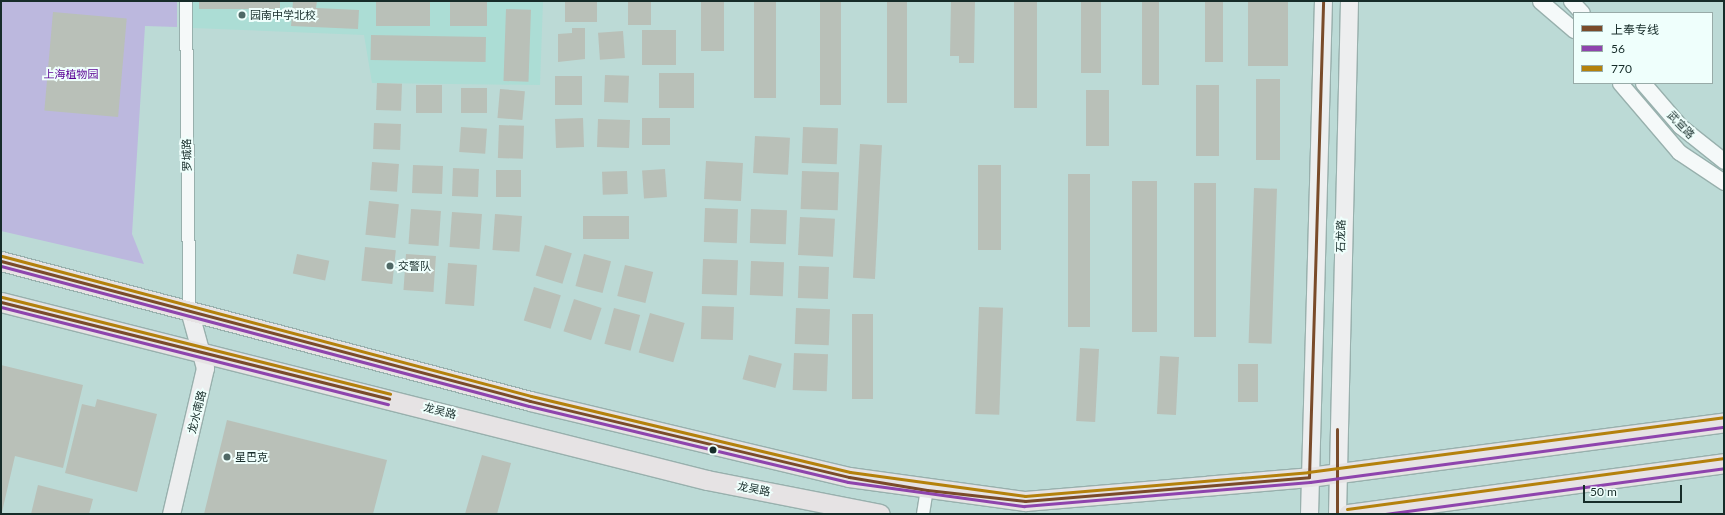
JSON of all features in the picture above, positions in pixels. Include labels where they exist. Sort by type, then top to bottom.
[{"type":"main road","points":[[1309,514],[1323,1]]},
{"type":"main road","name":"石龙路","points":[[1337,514],[1336,471],[1349,1]]},
{"type":"main road","points":[[1,261],[578,412],[849,477],[927,490],[1025,501],[1309,477],[1336,471],[1724,422]]},
{"type":"main road","name":"龙吴路","points":[[1,302],[707,480],[880,514]]},
{"type":"main road","name":"龙水南路","points":[[171,514],[203,387],[205,368],[189,310]]},
{"type":"main road","points":[[1348,514],[1724,463]]},
{"type":"street","name":"罗城路","points":[[186,1],[189,310]]},
{"type":"street","points":[[1540,1],[1573,29]]},
{"type":"street","points":[[1572,1],[1581,12]]},
{"type":"street","points":[[1621,84],[1679,152],[1724,182]]},
{"type":"street","name":"武宣路","points":[[1644,84],[1680,126],[1724,161]]},
{"type":"street","points":[[923,514],[927,490]]},
{"type":"shaded area","points":[[193,1],[543,1],[540,85],[372,83],[364,35],[193,28]]},
{"type":"green space","name":"上海植物园","points":[[1,1],[177,1],[177,27],[145,26],[132,234],[144,264],[1,231]]},
{"type":"building","points":[[199,1],[280,1],[280,9],[199,9]]},
{"type":"building","points":[[293,1],[317,1],[316,8],[359,10],[358,29],[291,26]]},
{"type":"building","points":[[376,1],[430,1],[430,26],[376,26]]},
{"type":"building","points":[[450,1],[487,1],[487,26],[450,26]]},
{"type":"building","points":[[565,1],[597,1],[597,22],[565,22]]},
{"type":"building","points":[[628,1],[651,1],[651,25],[628,25]]},
{"type":"building","points":[[701,1],[724,1],[724,51],[701,51]]},
{"type":"building","points":[[754,1],[776,1],[776,98],[754,98]]},
{"type":"building","points":[[820,1],[841,1],[841,105],[820,105]]},
{"type":"building","points":[[887,1],[907,1],[907,103],[887,103]]},
{"type":"building","points":[[951,1],[975,1],[974,63],[959,63],[959,56],[950,56]]},
{"type":"building","points":[[1014,1],[1037,1],[1037,108],[1014,108]]},
{"type":"building","points":[[1081,1],[1101,1],[1101,73],[1081,73]]},
{"type":"building","points":[[1142,1],[1159,1],[1159,85],[1142,85]]},
{"type":"building","points":[[1205,1],[1223,1],[1223,62],[1205,62]]},
{"type":"building","points":[[1248,1],[1288,1],[1288,66],[1248,66]]},
{"type":"building","points":[[506,9],[531,10],[528,82],[503,81]]},
{"type":"building","points":[[53,12],[127,18],[118,117],[44,111]]},
{"type":"building","points":[[572,28],[585,28],[585,59],[558,62],[558,34],[572,33]]},
{"type":"building","points":[[642,30],[676,30],[676,65],[642,65]]},
{"type":"building","points":[[623,31],[625,58],[600,60],[598,33]]},
{"type":"building","points":[[371,35],[486,37],[486,62],[371,60]]},
{"type":"building","points":[[659,73],[694,73],[694,108],[659,108]]},
{"type":"building","points":[[605,75],[629,76],[628,103],[604,102]]},
{"type":"building","points":[[555,76],[582,76],[582,105],[555,105]]},
{"type":"building","points":[[1256,79],[1280,79],[1280,160],[1256,160]]},
{"type":"building","points":[[377,83],[402,84],[401,111],[376,110]]},
{"type":"building","points":[[416,85],[442,85],[442,113],[416,113]]},
{"type":"building","points":[[1196,85],[1219,85],[1219,156],[1196,156]]},
{"type":"building","points":[[461,88],[487,88],[487,113],[461,113]]},
{"type":"building","points":[[500,89],[525,91],[522,120],[497,118]]},
{"type":"building","points":[[1086,90],[1109,90],[1109,146],[1086,146]]},
{"type":"building","points":[[583,118],[584,147],[556,148],[555,119]]},
{"type":"building","points":[[642,118],[670,118],[670,145],[642,145]]},
{"type":"building","points":[[598,119],[630,120],[629,148],[597,147]]},
{"type":"building","points":[[374,123],[401,124],[400,150],[373,149]]},
{"type":"building","points":[[499,125],[524,126],[523,159],[498,158]]},
{"type":"building","points":[[461,127],[487,129],[485,154],[459,152]]},
{"type":"building","points":[[803,127],[838,128],[837,164],[802,163]]},
{"type":"building","points":[[755,136],[790,138],[788,175],[753,173]]},
{"type":"building","points":[[860,144],[882,145],[875,279],[853,278]]},
{"type":"building","points":[[706,161],[743,163],[741,201],[704,199]]},
{"type":"building","points":[[372,162],[399,164],[397,192],[370,190]]},
{"type":"building","points":[[413,165],[443,166],[442,194],[412,193]]},
{"type":"building","points":[[978,165],[1001,165],[1001,250],[978,250]]},
{"type":"building","points":[[453,168],[479,169],[478,197],[452,196]]},
{"type":"building","points":[[665,169],[667,197],[644,199],[642,171]]},
{"type":"building","points":[[496,170],[521,170],[521,197],[496,197]]},
{"type":"building","points":[[627,171],[628,194],[603,195],[602,172]]},
{"type":"building","points":[[802,171],[839,172],[838,210],[801,209]]},
{"type":"building","points":[[1068,174],[1090,174],[1090,327],[1068,327]]},
{"type":"building","points":[[1132,181],[1157,181],[1157,332],[1132,332]]},
{"type":"building","points":[[1194,183],[1216,183],[1216,337],[1194,337]]},
{"type":"building","points":[[1254,188],[1277,189],[1272,344],[1249,343]]},
{"type":"building","points":[[369,201],[399,204],[395,238],[365,235]]},
{"type":"building","points":[[705,208],[738,209],[737,243],[704,242]]},
{"type":"building","points":[[411,209],[441,211],[438,246],[409,244]]},
{"type":"building","points":[[751,209],[787,210],[786,244],[750,243]]},
{"type":"building","points":[[452,212],[482,214],[479,249],[450,247]]},
{"type":"building","points":[[495,214],[522,216],[519,252],[492,250]]},
{"type":"building","points":[[583,216],[629,216],[629,239],[583,239]]},
{"type":"building","points":[[800,217],[835,219],[833,257],[798,255]]},
{"type":"building","points":[[545,245],[572,253],[562,284],[536,276]]},
{"type":"building","points":[[365,247],[396,250],[392,284],[361,281]]},
{"type":"building","points":[[297,254],[329,261],[325,280],[293,274]]},
{"type":"building","points":[[406,254],[436,256],[433,292],[403,290]]},
{"type":"building","points":[[584,254],[611,261],[603,293],[575,286]]},
{"type":"building","points":[[703,259],[738,260],[737,295],[702,294]]},
{"type":"building","points":[[751,261],[784,262],[783,296],[750,295]]},
{"type":"building","points":[[448,263],[477,265],[474,306],[445,304]]},
{"type":"building","points":[[625,265],[653,272],[645,303],[617,296]]},
{"type":"building","points":[[799,266],[829,267],[828,299],[798,298]]},
{"type":"building","points":[[534,287],[561,295],[551,329],[524,320]]},
{"type":"building","points":[[574,299],[602,308],[591,340],[563,331]]},
{"type":"building","points":[[702,306],[734,307],[733,340],[701,339]]},
{"type":"building","points":[[979,307],[1003,308],[999,415],[975,414]]},
{"type":"building","points":[[614,308],[640,315],[631,351],[604,344]]},
{"type":"building","points":[[796,308],[830,309],[829,345],[795,344]]},
{"type":"building","points":[[650,313],[685,323],[673,362],[639,352]]},
{"type":"building","points":[[852,314],[873,314],[873,399],[852,399]]},
{"type":"building","points":[[1080,348],[1099,349],[1095,422],[1076,421]]},
{"type":"building","points":[[794,353],[828,354],[827,391],[793,390]]},
{"type":"building","points":[[749,355],[782,364],[775,388],[743,379]]},
{"type":"building","points":[[1160,356],[1179,357],[1176,415],[1157,414]]},
{"type":"building","points":[[1238,364],[1258,364],[1258,402],[1238,402]]},
{"type":"building","points":[[1,365],[83,385],[63,468],[15,456],[2,512]]},
{"type":"building","points":[[97,399],[157,414],[137,492],[65,473],[82,404],[95,407]]},
{"type":"building","points":[[227,420],[387,460],[373,514],[204,514]]},
{"type":"building","points":[[482,455],[511,463],[497,514],[465,514]]},
{"type":"building","points":[[38,485],[93,499],[89,514],[31,514]]},
{"type":"transit line","name":"上奉专线","points":[[1,261],[530,401],[849,477],[927,490],[1025,501],[1309,477],[1323,1]]},
{"type":"transit line","name":"770","points":[[2,256],[531,396],[850,472],[1025,496],[1308,472],[1723,417]]},
{"type":"transit line","name":"56","points":[[1,266],[529,406],[848,482],[1024,506],[1310,482],[1724,427]]},
{"type":"transit line","name":"770","points":[[2,297],[390,394]]},
{"type":"transit line","name":"上奉专线","points":[[1,302],[389,399]]},
{"type":"transit line","name":"56","points":[[1,307],[388,404]]},
{"type":"transit line","name":"上奉专线","points":[[1337,429],[1337,514]]},
{"type":"transit line","name":"770","points":[[1347,509],[1723,458]]},
{"type":"transit line","name":"56","points":[[1385,514],[1724,468]]},
{"type":"place","name":"园南中学北校","points":[[242,15]]},
{"type":"place","name":"交警队","points":[[390,266]]},
{"type":"place","name":"星巴克","points":[[227,457]]}]
